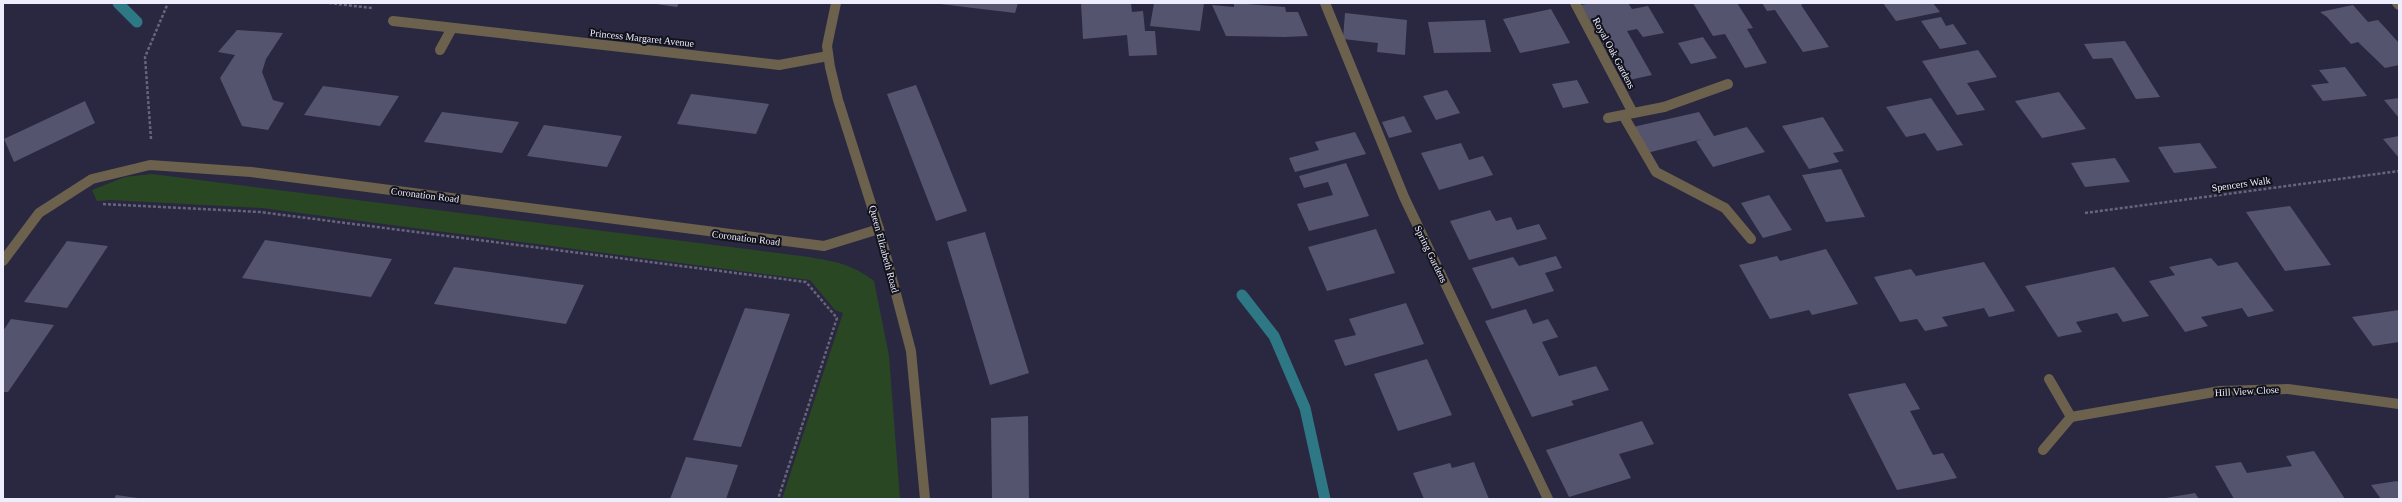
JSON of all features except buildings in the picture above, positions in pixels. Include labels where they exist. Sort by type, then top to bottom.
[{"type":"street","name":"Queen Elizabeth Road","points":[[836,3],[827,46],[828,56],[838,100],[879,229],[911,351],[924,499]]},
{"type":"street","name":"Spring Gardens","points":[[1325,3],[1404,197],[1548,499]]},
{"type":"street","name":"Royal Oak Gardens","points":[[1575,3],[1633,113]]},
{"type":"street","name":"Princess Margaret Avenue","points":[[393,21],[779,65],[828,56]]},
{"type":"street","points":[[440,50],[452,28]]},
{"type":"street","points":[[1608,118],[1664,107],[1728,84]]},
{"type":"street","points":[[1623,115],[1656,172],[1725,208],[1752,239]]},
{"type":"street","name":"Coronation Road","points":[[3,261],[39,213],[92,179],[150,165],[251,172],[780,242],[824,246],[854,235],[879,229]]},
{"type":"street","points":[[2043,450],[2071,417],[2049,379]]},
{"type":"street","name":"Hill View Close","points":[[2071,417],[2220,391],[2288,389],[2399,404]]},
{"type":"path","points":[[150,165],[152,147],[145,57],[168,3]]},
{"type":"path","points":[[329,3],[382,9],[393,21]]},
{"type":"path","name":"Spencers Walk","points":[[2086,213],[2399,171]]},
{"type":"path","points":[[66,196],[98,204],[260,212],[806,282],[837,318],[778,499]]},
{"type":"green space","points":[[152,174],[809,257],[836,262],[851,267],[874,281],[889,356],[900,499],[782,499],[843,313],[835,310],[810,280],[262,208],[111,200],[97,201],[92,190],[125,177]]},
{"type":"waterway","points":[[118,3],[137,22]]},
{"type":"waterway","points":[[1242,295],[1274,336],[1305,408],[1325,499]]}]
